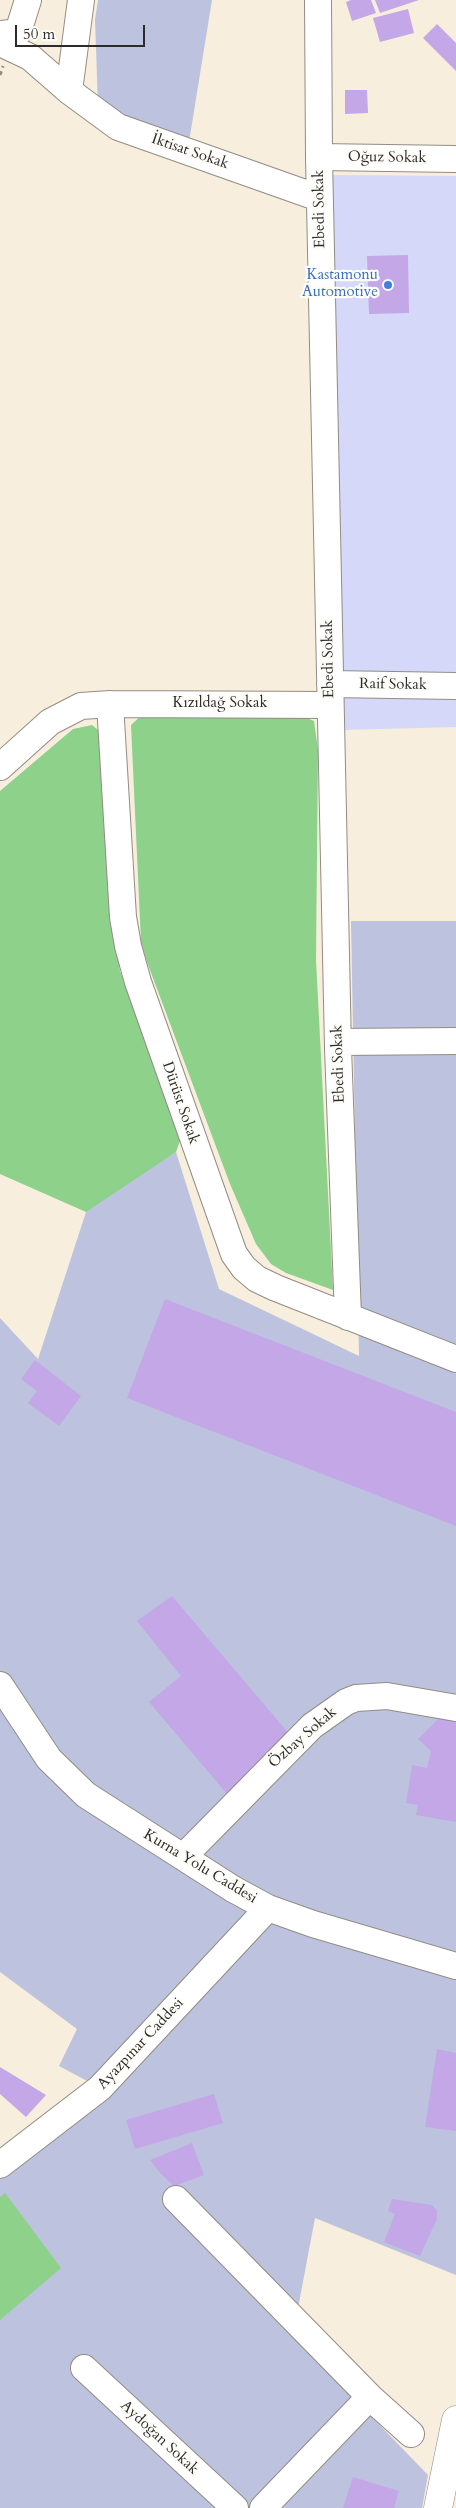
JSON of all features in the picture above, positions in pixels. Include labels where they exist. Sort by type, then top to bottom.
[{"type":"main road","points":[[438,2508],[456,2420]]},
{"type":"street","points":[[0,34],[18,32],[28,0]]},
{"type":"street","points":[[69,91],[82,0]]},
{"type":"street","name":"Ebedi Sokak","points":[[318,0],[318,157],[330,694],[338,1042],[348,1318]]},
{"type":"street","name":"İktisat Sokak","points":[[0,43],[30,58],[69,91],[118,127],[320,198]]},
{"type":"street","name":"Oğuz Sokak","points":[[318,157],[456,159]]},
{"type":"street","name":"Raif Sokak","points":[[330,694],[456,686]]},
{"type":"street","name":"Kızıldağ Sokak","points":[[0,767],[50,722],[80,706],[330,694]]},
{"type":"street","name":"Dürüst Sokak","points":[[110,704],[123,916],[128,946],[138,982],[224,1231],[239,1261],[257,1279],[348,1318],[456,1359]]},
{"type":"street","points":[[338,1042],[456,1041]]},
{"type":"street","name":"Kurna Yolu Caddesi","points":[[0,1685],[49,1759],[67,1778],[86,1795],[183,1857],[268,1908],[313,1924],[456,1966]]},
{"type":"street","name":"Özbay Sokak","points":[[183,1857],[312,1726],[346,1702],[356,1698],[387,1696],[456,1708]]},
{"type":"street","name":"Ayazpınar Caddesi","points":[[0,2165],[100,2088],[268,1908]]},
{"type":"street","points":[[176,2199],[365,2392],[411,2434]]},
{"type":"street","name":"Aydoğan Sokak","points":[[84,2368],[235,2508]]},
{"type":"street","points":[[263,2508],[362,2405]]},
{"type":"shaded area","points":[[98,0],[212,0],[189,142],[98,106],[95,20]]},
{"type":"shaded area","points":[[332,175],[456,176],[456,727],[343,730]]},
{"type":"shaded area","points":[[351,921],[456,921],[456,2275],[315,2218],[296,2319],[368,2413],[428,2475],[422,2508],[0,2508],[0,2171],[106,2091],[59,2066],[77,2029],[0,1972],[0,1318],[38,1359],[88,1206],[176,1152],[219,1289],[359,1356]]},
{"type":"green space","points":[[145,712],[300,715],[314,721],[318,750],[316,960],[333,1290],[286,1273],[271,1264],[256,1244],[230,1184],[147,962],[141,942],[131,725]]},
{"type":"green space","points":[[92,725],[102,733],[115,932],[120,971],[182,1135],[176,1152],[86,1212],[0,1174],[0,791],[73,729]]},
{"type":"green space","points":[[5,2193],[61,2268],[0,2320],[0,2197]]},
{"type":"building","points":[[351,0],[371,0],[376,13],[352,21],[346,2]]},
{"type":"building","points":[[375,0],[419,0],[380,13]]},
{"type":"building","points":[[408,9],[414,33],[380,42],[373,18]]},
{"type":"building","points":[[437,24],[456,43],[456,71],[423,38]]},
{"type":"building","points":[[345,90],[367,90],[368,113],[345,114]]},
{"type":"building","name":"Kastamonu Automotive","points":[[408,255],[409,313],[369,314],[367,256]]},
{"type":"building","points":[[165,1299],[456,1412],[456,1526],[127,1398]]},
{"type":"building","points":[[35,1360],[81,1396],[59,1426],[28,1403],[37,1391],[21,1379]]},
{"type":"building","points":[[172,1596],[290,1735],[228,1795],[149,1702],[181,1676],[137,1621]]},
{"type":"building","points":[[439,1718],[456,1721],[456,1822],[416,1815],[418,1805],[406,1803],[412,1765],[427,1768],[431,1751],[418,1739]]},
{"type":"building","points":[[437,2049],[456,2053],[456,2131],[425,2127]]},
{"type":"building","points":[[0,2067],[46,2095],[26,2117],[0,2094]]},
{"type":"building","points":[[214,2094],[223,2123],[135,2149],[126,2120]]},
{"type":"building","points":[[192,2143],[204,2175],[174,2186],[150,2160]]},
{"type":"building","points":[[392,2199],[432,2205],[437,2210],[437,2219],[420,2256],[384,2242],[395,2214],[388,2211]]},
{"type":"building","points":[[353,2477],[399,2491],[394,2508],[343,2508]]},
{"type":"place","name":"Kastamonu Automotive","points":[[388,285]]}]
